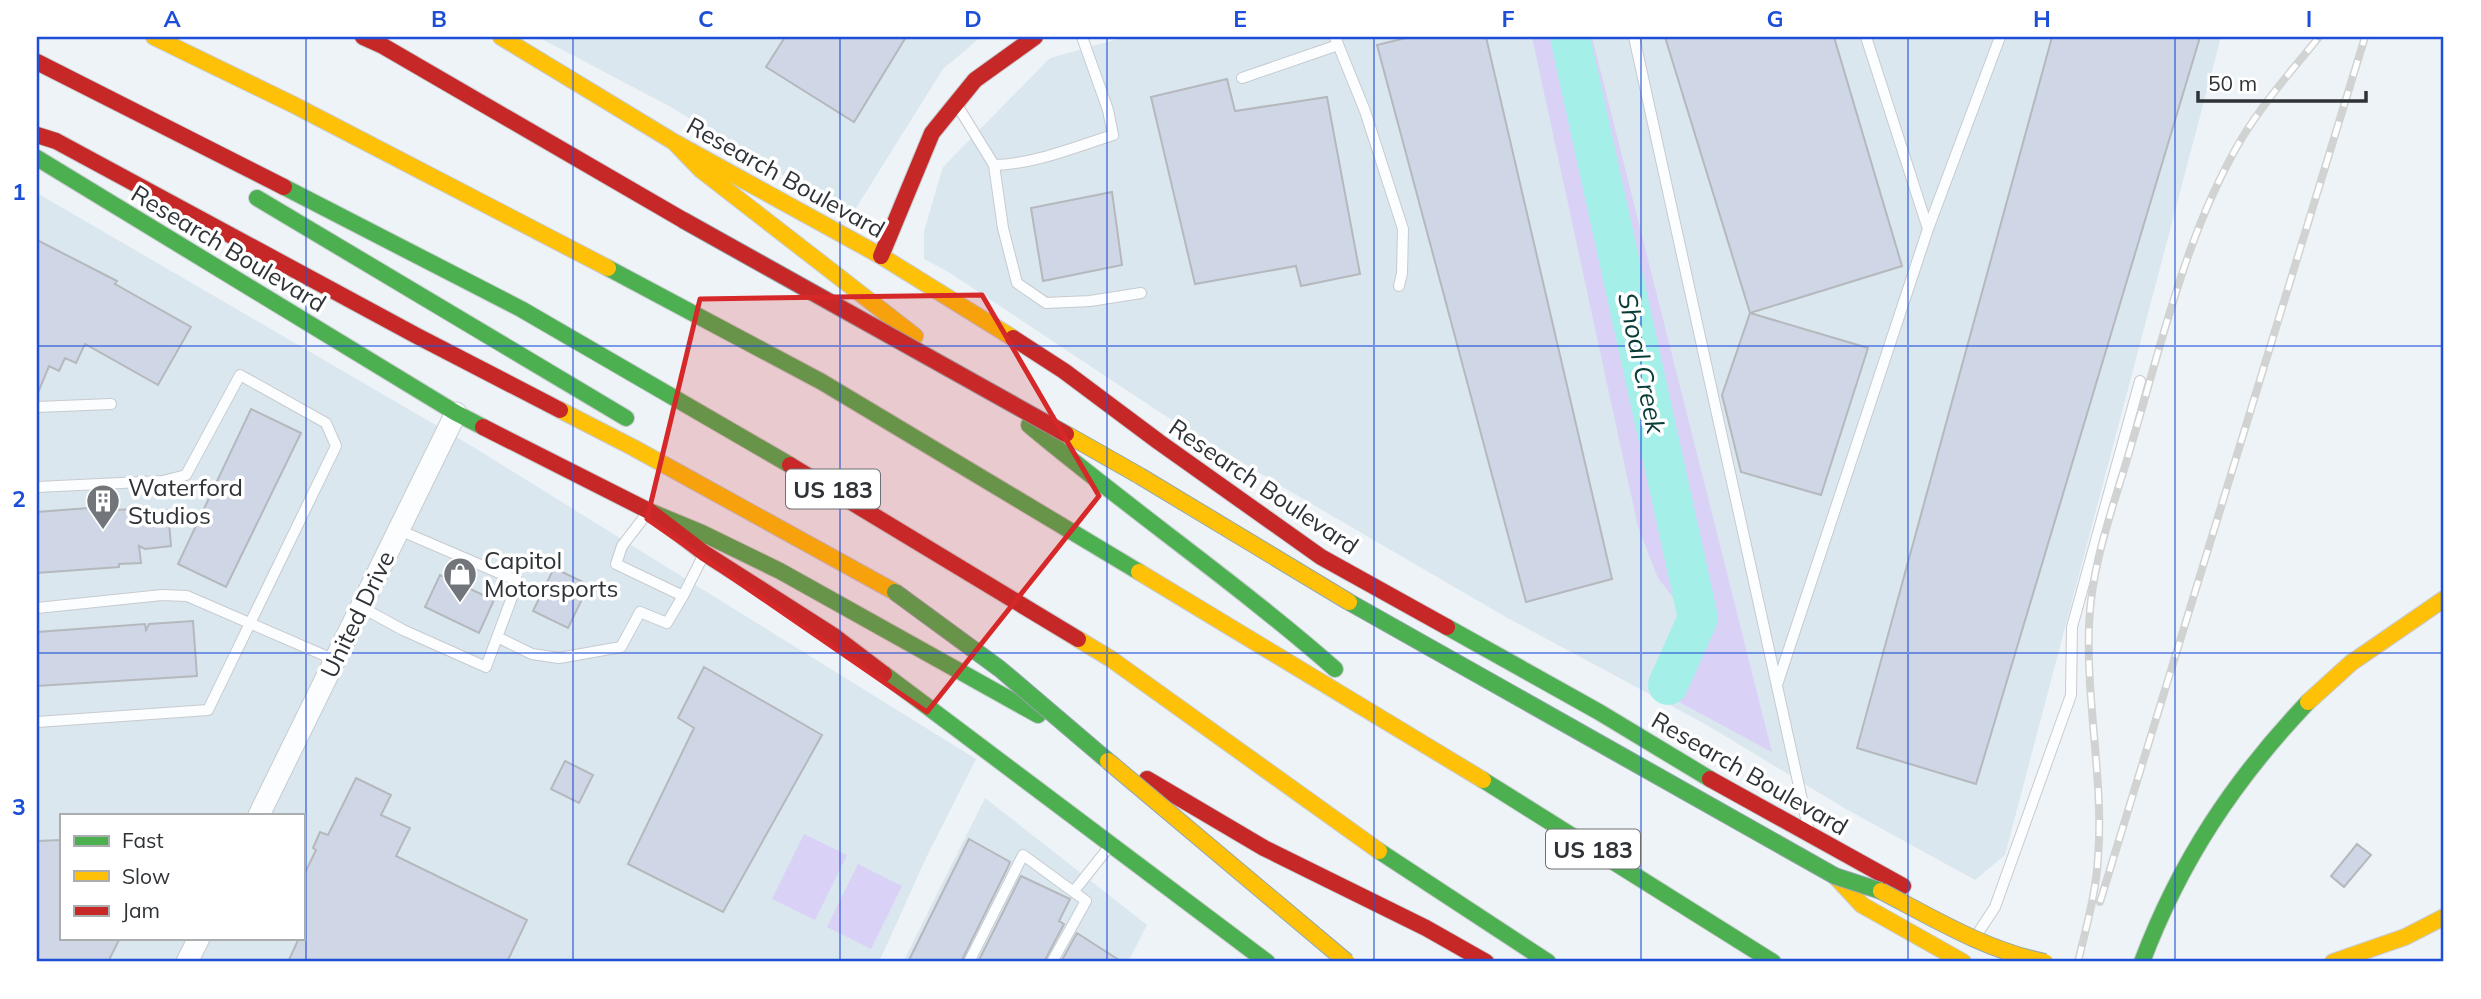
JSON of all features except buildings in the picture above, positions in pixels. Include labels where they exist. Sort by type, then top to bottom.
[{"type":"main road","name":"US 183","points":[[154,37],[294,105],[527,225],[822,382],[1413,737],[1773,962]]},
{"type":"main road","points":[[363,37],[377,42],[682,220],[1140,476],[1368,613],[1835,876],[1874,888],[1951,927],[2019,957],[2045,962]]},
{"type":"main road","name":"Research Boulevard","points":[[501,37],[674,142],[881,256],[1064,371],[1321,557],[1599,712],[1705,776],[1961,917],[2000,953],[2003,962]]},
{"type":"main road","points":[[881,256],[932,133],[955,102],[999,61],[1035,37]]},
{"type":"main road","name":"US 183","points":[[37,62],[521,309],[950,558],[1111,659],[1376,849],[1548,962]]},
{"type":"main road","points":[[78,83],[189,157]]},
{"type":"main road","points":[[37,135],[56,141],[417,337],[634,449],[895,592]]},
{"type":"main road","points":[[674,142],[701,170],[1042,435],[1096,481],[1273,615],[1413,737]]},
{"type":"main road","name":"Research Boulevard","points":[[37,158],[456,413],[649,511],[705,553],[834,636],[1267,962]]},
{"type":"main road","points":[[246,192],[642,428]]},
{"type":"main road","points":[[710,471],[835,549],[1000,668],[1348,962]]},
{"type":"main road","points":[[649,511],[691,527],[797,580],[984,682],[1264,848],[1426,928],[1486,962]]},
{"type":"main road","points":[[2142,962],[2157,919],[2183,866],[2218,808],[2258,757],[2305,704],[2350,664],[2444,599]]},
{"type":"main road","points":[[1835,876],[1862,905],[1963,962]]},
{"type":"main road","points":[[2333,962],[2404,937],[2444,917]]},
{"type":"street","name":"United Drive","points":[[259,814],[456,413]]},
{"type":"lane","points":[[994,165],[1010,165],[1059,153],[1113,135],[1108,110],[1082,37]]},
{"type":"lane","points":[[1634,37],[1810,835]]},
{"type":"lane","points":[[1866,37],[1928,229]]},
{"type":"lane","points":[[1776,688],[1928,229],[2000,37]]},
{"type":"lane","points":[[1242,78],[1337,41],[1365,111],[1403,229],[1399,286]]},
{"type":"lane","points":[[955,102],[994,165],[1003,228],[1017,283],[1046,303],[1090,301],[1141,293]]},
{"type":"lane","points":[[37,487],[163,481],[186,475],[240,375],[326,423],[336,446],[208,710],[37,722]]},
{"type":"lane","points":[[1978,933],[1994,907],[2071,695],[2072,627],[2140,381]]},
{"type":"lane","points":[[37,407],[111,404]]},
{"type":"lane","points":[[649,511],[622,546],[616,564],[683,596]]},
{"type":"lane","points":[[361,607],[403,630],[486,667],[518,581],[399,530]]},
{"type":"lane","points":[[497,637],[532,654],[559,658],[621,647],[640,612],[667,623],[705,553]]},
{"type":"lane","points":[[37,608],[162,595],[187,596],[335,660]]},
{"type":"lane","points":[[1074,891],[1111,844]]},
{"type":"lane","points":[[969,962],[1023,855],[1086,901],[1052,962]]},
{"type":"highlighted area","points":[[982,295],[1099,496],[927,712],[647,519],[700,299]]},
{"type":"shaded area","points":[[538,37],[981,37],[943,69],[851,216],[669,106]]},
{"type":"shaded area","points":[[1125,37],[2221,37],[2005,855],[1975,880],[1846,809],[1705,724],[1504,616],[1281,486],[1161,413],[947,271],[924,259],[924,231],[943,167],[1050,58]]},
{"type":"shaded area","points":[[1532,37],[1592,37],[1772,752],[1653,688],[1683,635],[1685,613],[1658,578],[1638,527]]},
{"type":"shaded area","points":[[37,193],[470,445],[976,759],[926,858],[879,962],[37,962]]},
{"type":"shaded area","points":[[985,798],[1147,925],[1128,962],[903,962]]},
{"type":"shaded area","points":[[804,834],[847,855],[815,920],[772,899]]},
{"type":"shaded area","points":[[858,864],[902,886],[871,949],[827,927]]},
{"type":"waterway","name":"Shoal Creek","points":[[1570,37],[1698,618],[1668,685]]},
{"type":"railway","points":[[2078,962],[2093,897],[2098,858],[2099,800],[2090,684],[2089,626],[2094,580],[2104,535],[2177,289],[2205,211],[2242,138],[2279,86],[2319,37]]},
{"type":"railway","points":[[2100,902],[2365,37]]},
{"type":"traffic: fast","points":[[37,158],[483,427]]},
{"type":"traffic: fast","points":[[284,187],[521,309],[790,465]]},
{"type":"traffic: fast","points":[[257,198],[626,418]]},
{"type":"traffic: fast","points":[[608,268],[822,382],[1139,572]]},
{"type":"traffic: fast","points":[[1029,425],[1260,606],[1335,669]]},
{"type":"traffic: fast","points":[[649,511],[780,571],[1038,715]]},
{"type":"traffic: fast","points":[[895,592],[1000,669],[1108,761]]},
{"type":"traffic: fast","points":[[1349,602],[1835,876],[1881,891]]},
{"type":"traffic: fast","points":[[1447,627],[1599,712],[1710,779]]},
{"type":"traffic: fast","points":[[884,674],[1267,962]]},
{"type":"traffic: fast","points":[[2142,962],[2174,890],[2212,823],[2256,761],[2308,702]]},
{"type":"traffic: fast","points":[[1483,780],[1773,962]]},
{"type":"traffic: fast","points":[[1379,851],[1548,962]]},
{"type":"traffic: slow","points":[[154,37],[294,105],[608,268]]},
{"type":"traffic: slow","points":[[501,37],[674,142],[881,256],[1013,338]]},
{"type":"traffic: slow","points":[[674,142],[701,170],[915,336]]},
{"type":"traffic: slow","points":[[560,410],[895,592]]},
{"type":"traffic: slow","points":[[1066,434],[1349,602]]},
{"type":"traffic: slow","points":[[1139,572],[1483,780]]},
{"type":"traffic: slow","points":[[2308,702],[2351,663],[2444,599]]},
{"type":"traffic: slow","points":[[1078,639],[1111,659],[1379,851]]},
{"type":"traffic: slow","points":[[1108,761],[1347,962]]},
{"type":"traffic: slow","points":[[1835,876],[1862,905],[1963,962]]},
{"type":"traffic: slow","points":[[1881,891],[1981,942],[2045,962]]},
{"type":"traffic: slow","points":[[2333,962],[2405,937],[2444,917]]},
{"type":"traffic: jam","points":[[363,37],[383,46],[683,220]]},
{"type":"traffic: jam","points":[[881,256],[932,133],[975,80],[1035,37]]},
{"type":"traffic: jam","points":[[37,62],[284,187]]},
{"type":"traffic: jam","points":[[37,135],[56,141],[560,410]]},
{"type":"traffic: jam","points":[[683,220],[1066,434]]},
{"type":"traffic: jam","points":[[1013,338],[1064,371],[1321,557],[1447,627]]},
{"type":"traffic: jam","points":[[483,427],[649,511],[704,553],[834,636],[884,674]]},
{"type":"traffic: jam","points":[[790,465],[1078,639]]},
{"type":"traffic: jam","points":[[1147,779],[1264,848],[1426,928],[1486,962]]},
{"type":"traffic: jam","points":[[1710,779],[1903,886]]},
{"type":"place","name":"Waterford Studios","points":[[103,531]]},
{"type":"place","name":"Capitol Motorsports","points":[[460,604]]}]
